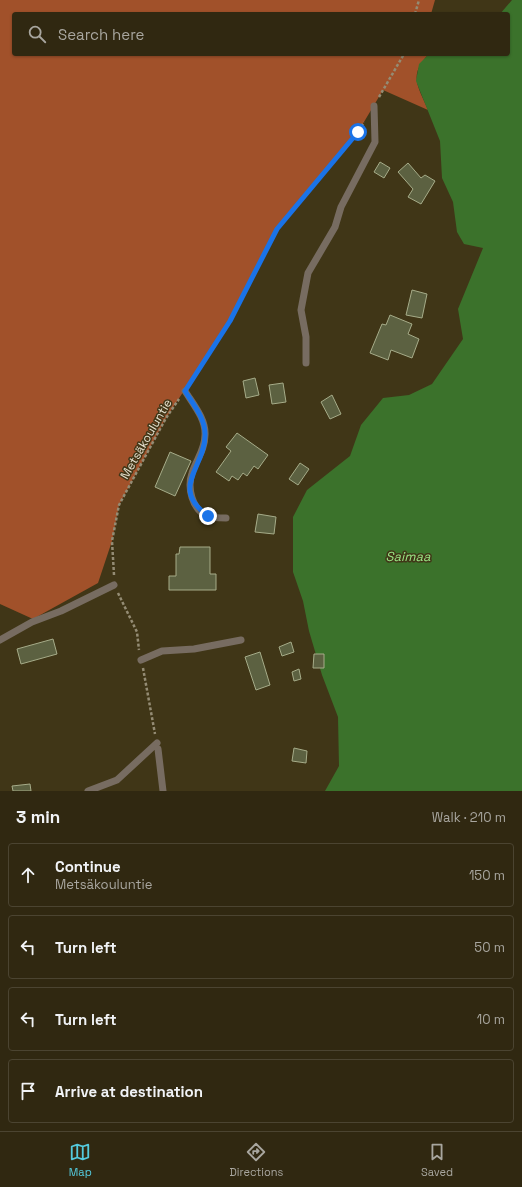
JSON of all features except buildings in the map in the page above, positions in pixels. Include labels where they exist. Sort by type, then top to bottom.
[{"type":"lane","points":[[306,363],[306,336],[301,310],[308,273],[335,227],[341,207],[375,142],[374,106]]},
{"type":"lane","points":[[185,391],[202,419],[205,435],[203,450],[192,474],[190,493],[196,508],[208,516],[226,518]]},
{"type":"lane","points":[[0,640],[32,622],[61,611],[114,585]]},
{"type":"lane","points":[[141,660],[162,652],[194,649],[241,640]]},
{"type":"lane","points":[[88,791],[117,780],[157,746]]},
{"type":"lane","points":[[157,746],[163,791]]},
{"type":"path","points":[[416,12],[419,0]]},
{"type":"path","name":"Metsäkouluntie","points":[[157,746],[136,632],[114,585],[112,541],[119,505],[166,418],[230,321],[277,229],[358,132],[403,56]]},
{"type":"shaded area","points":[[0,0],[435,0],[432,12],[12,12],[12,56],[427,56],[419,68],[417,81],[428,110],[383,90],[358,132],[277,229],[230,321],[166,418],[119,505],[112,541],[98,583],[33,619],[0,604]]},
{"type":"water","name":"Saimaa","points":[[512,0],[522,0],[522,791],[325,791],[339,766],[338,717],[322,675],[309,631],[303,601],[293,572],[293,517],[307,490],[350,456],[361,425],[383,398],[409,395],[432,384],[463,339],[458,309],[483,248],[464,244],[457,232],[453,202],[442,178],[440,141],[416,81],[419,64],[427,56],[510,56],[510,12],[502,12]]},
{"type":"route","points":[[208,516],[196,508],[190,493],[192,474],[203,450],[205,435],[202,419],[185,391],[230,321],[277,229],[358,132]]}]
